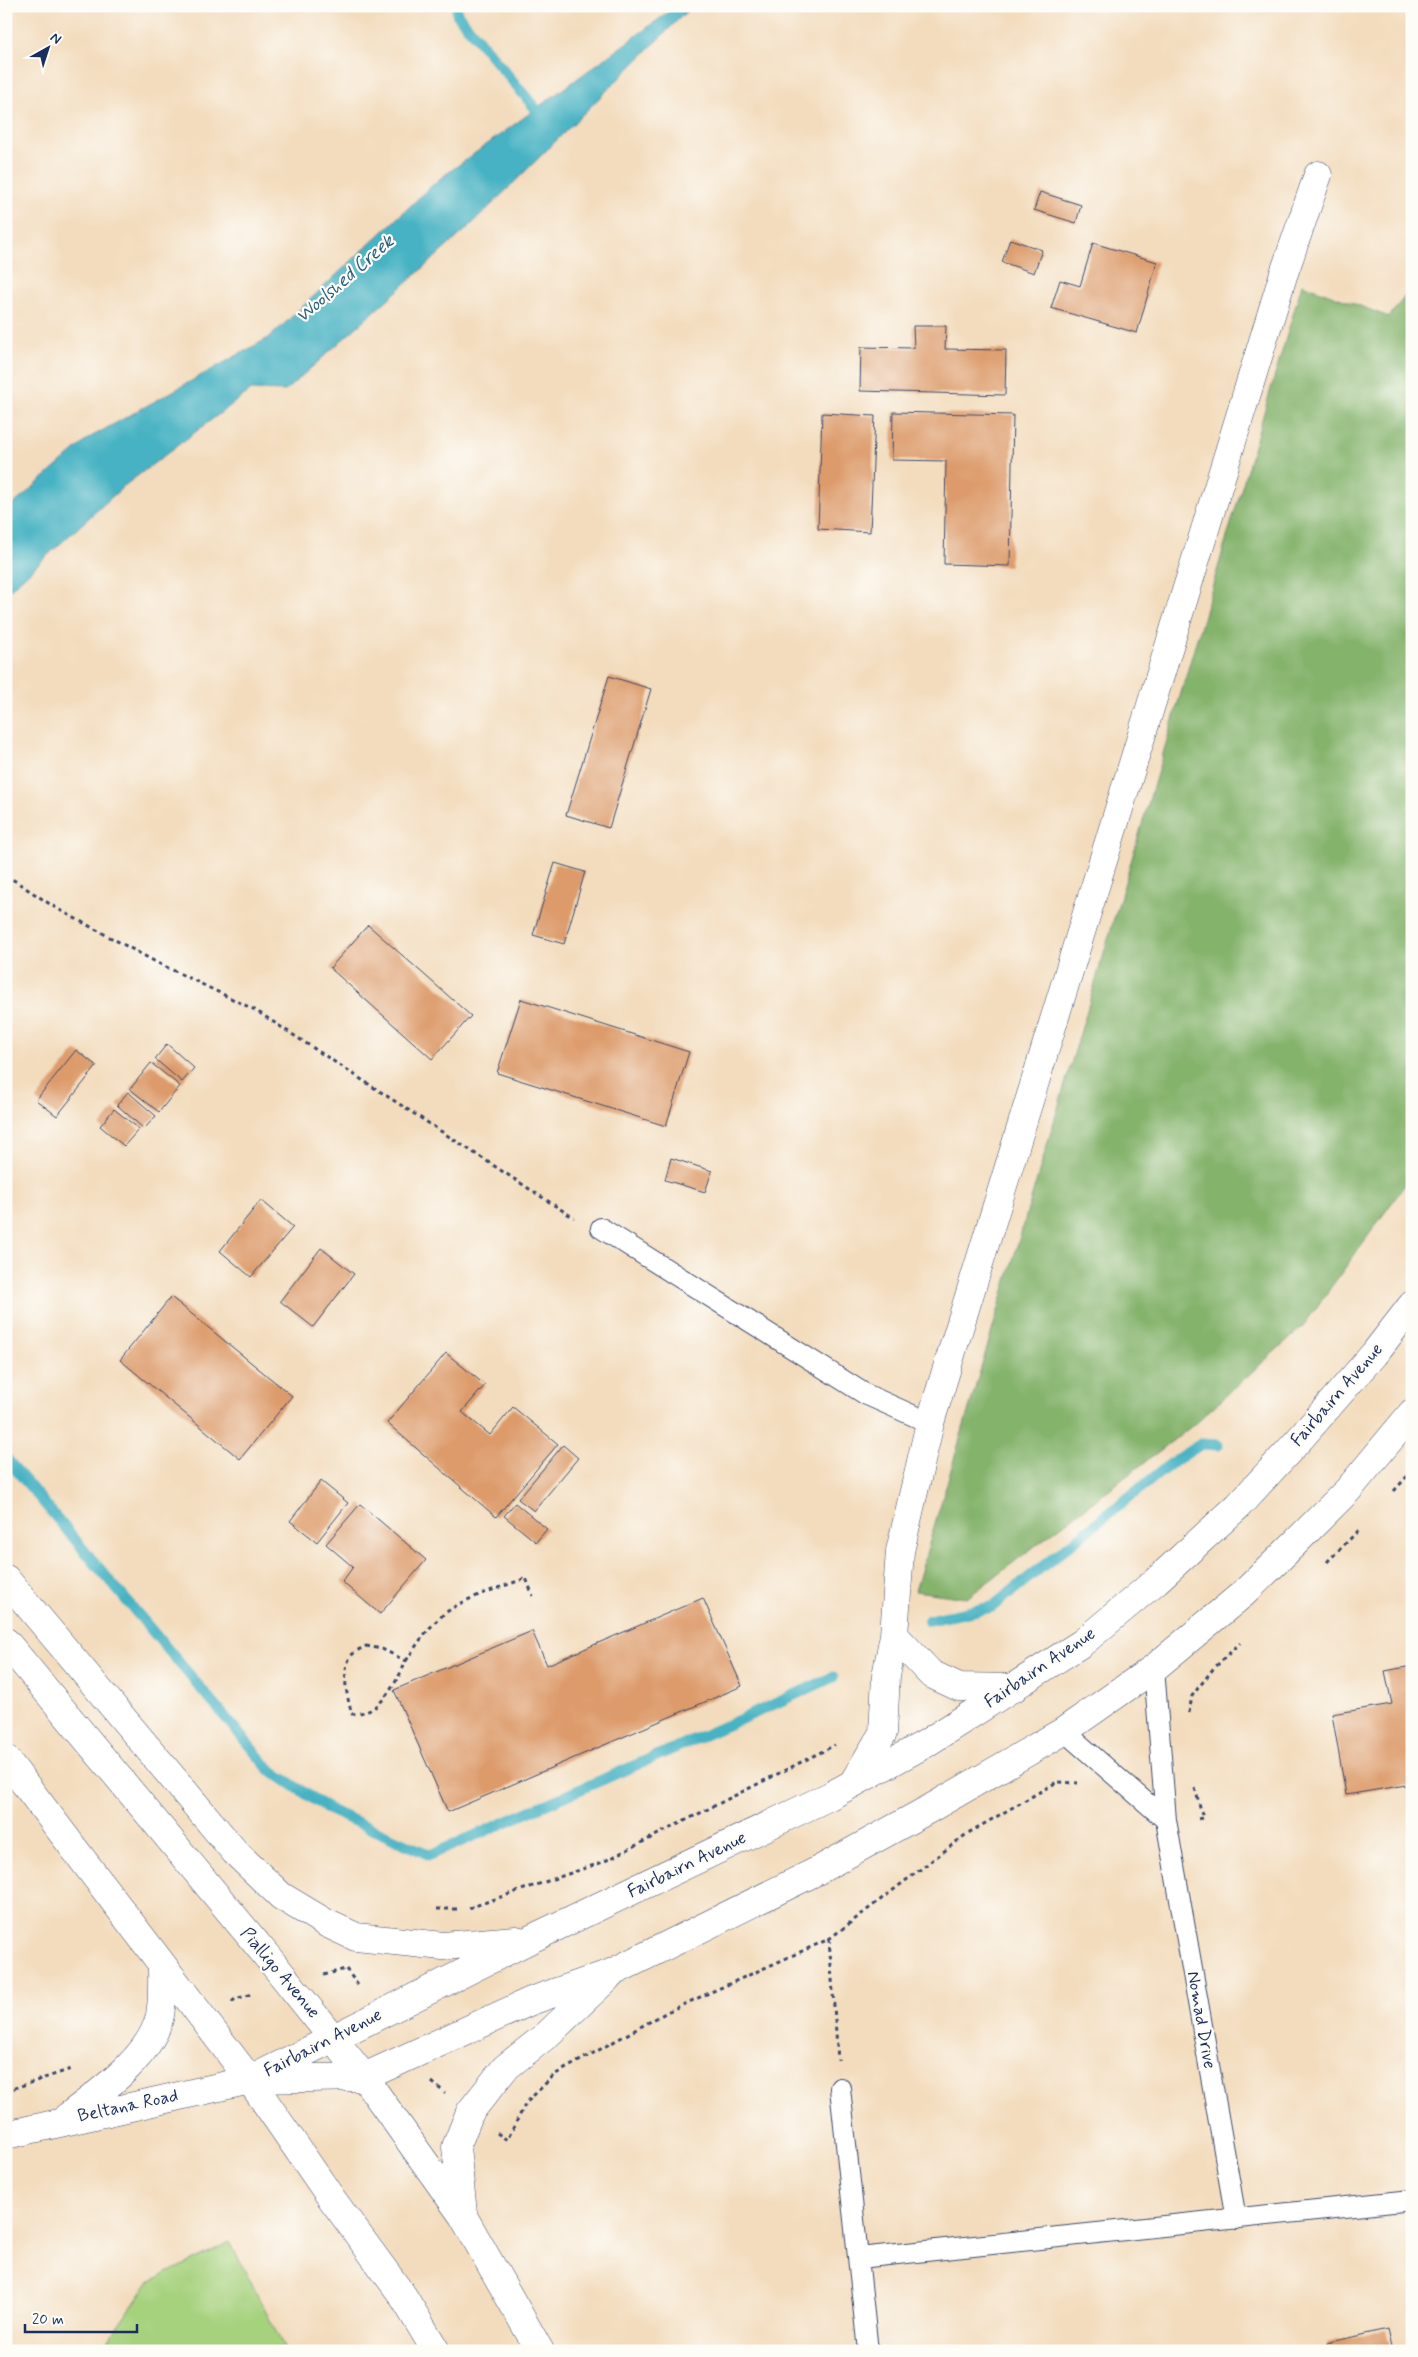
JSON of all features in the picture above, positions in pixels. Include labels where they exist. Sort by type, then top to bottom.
[{"type":"main road","points":[[853,1783],[883,1733],[886,1676],[894,1635],[900,1552],[930,1423],[1284,276],[1318,175]]},
{"type":"main road","name":"Fairbairn Avenue","points":[[250,2080],[531,1939],[830,1796],[925,1744],[1082,1643],[1156,1581],[1238,1506],[1298,1441],[1412,1305]]},
{"type":"main road","name":"Fairbairn Avenue","points":[[250,2080],[364,2077],[531,2001],[611,1973],[859,1849],[1064,1731],[1154,1668],[1244,1593],[1285,1553],[1348,1490],[1412,1413]]},
{"type":"main road","points":[[6,1579],[236,1852],[281,1896],[326,1923],[356,1937],[443,1946],[531,1939]]},
{"type":"main road","points":[[894,1635],[931,1674],[952,1684],[960,1687],[1014,1688]]},
{"type":"main road","name":"Pialligo Avenue","points":[[6,1642],[364,2077],[463,2216],[540,2351]]},
{"type":"main road","points":[[6,1759],[250,2080],[332,2199],[403,2296],[436,2351]]},
{"type":"main road","points":[[62,2121],[122,2072],[150,2040],[160,2016],[162,1965]]},
{"type":"main road","points":[[463,2216],[456,2147],[470,2112],[505,2068],[576,2008],[611,1973]]},
{"type":"main road","name":"Beltana Road","points":[[6,2135],[250,2080]]},
{"type":"lane","points":[[601,1228],[865,1394],[930,1423]]},
{"type":"lane","name":"Nomad Drive","points":[[1154,1668],[1166,1820],[1236,2219]]},
{"type":"lane","points":[[1064,1731],[1166,1820]]},
{"type":"lane","points":[[840,2088],[860,2258],[868,2351]]},
{"type":"lane","points":[[860,2258],[1412,2200]]},
{"type":"path","points":[[6,875],[56,908],[138,952],[255,1010],[580,1221]]},
{"type":"path","points":[[1392,1494],[1412,1472]]},
{"type":"path","points":[[1324,1564],[1365,1523]]},
{"type":"path","points":[[406,1661],[382,1649],[366,1646],[354,1652],[347,1667],[346,1685],[352,1714],[369,1711],[383,1698],[406,1661],[434,1623],[449,1610],[526,1578],[533,1596]]},
{"type":"path","points":[[1189,1715],[1192,1696],[1213,1669],[1242,1642]]},
{"type":"path","points":[[432,1909],[470,1908],[603,1862],[840,1742]]},
{"type":"path","points":[[506,2140],[526,2103],[554,2075],[669,2011],[829,1939],[968,1833],[1057,1782],[1085,1783]]},
{"type":"path","points":[[1166,1820],[1203,1818],[1194,1782]]},
{"type":"path","points":[[829,1939],[840,2088]]},
{"type":"green space","points":[[1302,284],[1389,317],[1412,287],[1412,1175],[1303,1326],[1192,1426],[967,1598],[915,1591]]},
{"type":"green space","points":[[230,2242],[286,2351],[74,2351],[107,2342],[149,2282]]},
{"type":"water","name":"Woolshed Creek","points":[[677,6],[692,6],[469,227],[285,391],[251,390],[124,486],[6,593],[6,511],[89,438],[270,337],[438,180]]},
{"type":"building","points":[[1040,192],[1081,205],[1076,223],[1034,210]]},
{"type":"building","points":[[1010,239],[1042,250],[1034,273],[1002,262]]},
{"type":"building","points":[[1093,243],[1157,262],[1137,333],[1051,308],[1060,280],[1080,286]]},
{"type":"building","points":[[913,326],[946,326],[945,349],[1006,350],[1005,395],[860,391],[861,347],[914,348]]},
{"type":"building","points":[[893,412],[1013,415],[1010,566],[944,564],[946,461],[892,460]]},
{"type":"building","points":[[822,413],[875,416],[870,532],[818,529]]},
{"type":"building","points":[[609,676],[651,689],[609,828],[566,815]]},
{"type":"building","points":[[555,863],[585,872],[564,944],[533,935]]},
{"type":"building","points":[[368,925],[471,1016],[432,1059],[330,968]]},
{"type":"building","points":[[521,999],[689,1052],[666,1126],[497,1073]]},
{"type":"building","points":[[167,1044],[194,1068],[182,1082],[155,1059]]},
{"type":"building","points":[[76,1050],[97,1066],[57,1116],[36,1100]]},
{"type":"building","points":[[151,1063],[180,1086],[159,1112],[130,1089]]},
{"type":"building","points":[[128,1092],[156,1116],[144,1129],[117,1105]]},
{"type":"building","points":[[114,1109],[139,1129],[124,1146],[100,1126]]},
{"type":"building","points":[[671,1158],[712,1171],[705,1192],[665,1180]]},
{"type":"building","points":[[261,1200],[293,1227],[251,1277],[220,1251]]},
{"type":"building","points":[[321,1248],[354,1274],[313,1327],[280,1301]]},
{"type":"building","points":[[171,1297],[292,1396],[240,1459],[120,1360]]},
{"type":"building","points":[[446,1353],[485,1385],[462,1412],[490,1435],[513,1407],[558,1444],[496,1517],[387,1423]]},
{"type":"building","points":[[563,1445],[578,1458],[534,1511],[518,1499]]},
{"type":"building","points":[[321,1481],[348,1503],[317,1542],[290,1521]]},
{"type":"building","points":[[515,1503],[547,1529],[536,1542],[504,1516]]},
{"type":"building","points":[[360,1504],[426,1560],[380,1614],[342,1582],[353,1567],[326,1544]]},
{"type":"building","points":[[703,1598],[742,1686],[448,1812],[394,1690],[532,1631],[547,1665]]},
{"type":"building","points":[[1412,1666],[1412,1786],[1406,1787],[1406,1785],[1346,1795],[1332,1714],[1392,1704],[1385,1671]]},
{"type":"building","points":[[1387,2329],[1392,2351],[1328,2351],[1327,2343]]},
{"type":"waterway","points":[[457,6],[457,14],[545,120]]},
{"type":"waterway","points":[[929,1620],[992,1607],[1173,1462],[1201,1444],[1218,1445]]},
{"type":"waterway","points":[[6,1458],[269,1769],[330,1810],[430,1855],[833,1677]]}]
